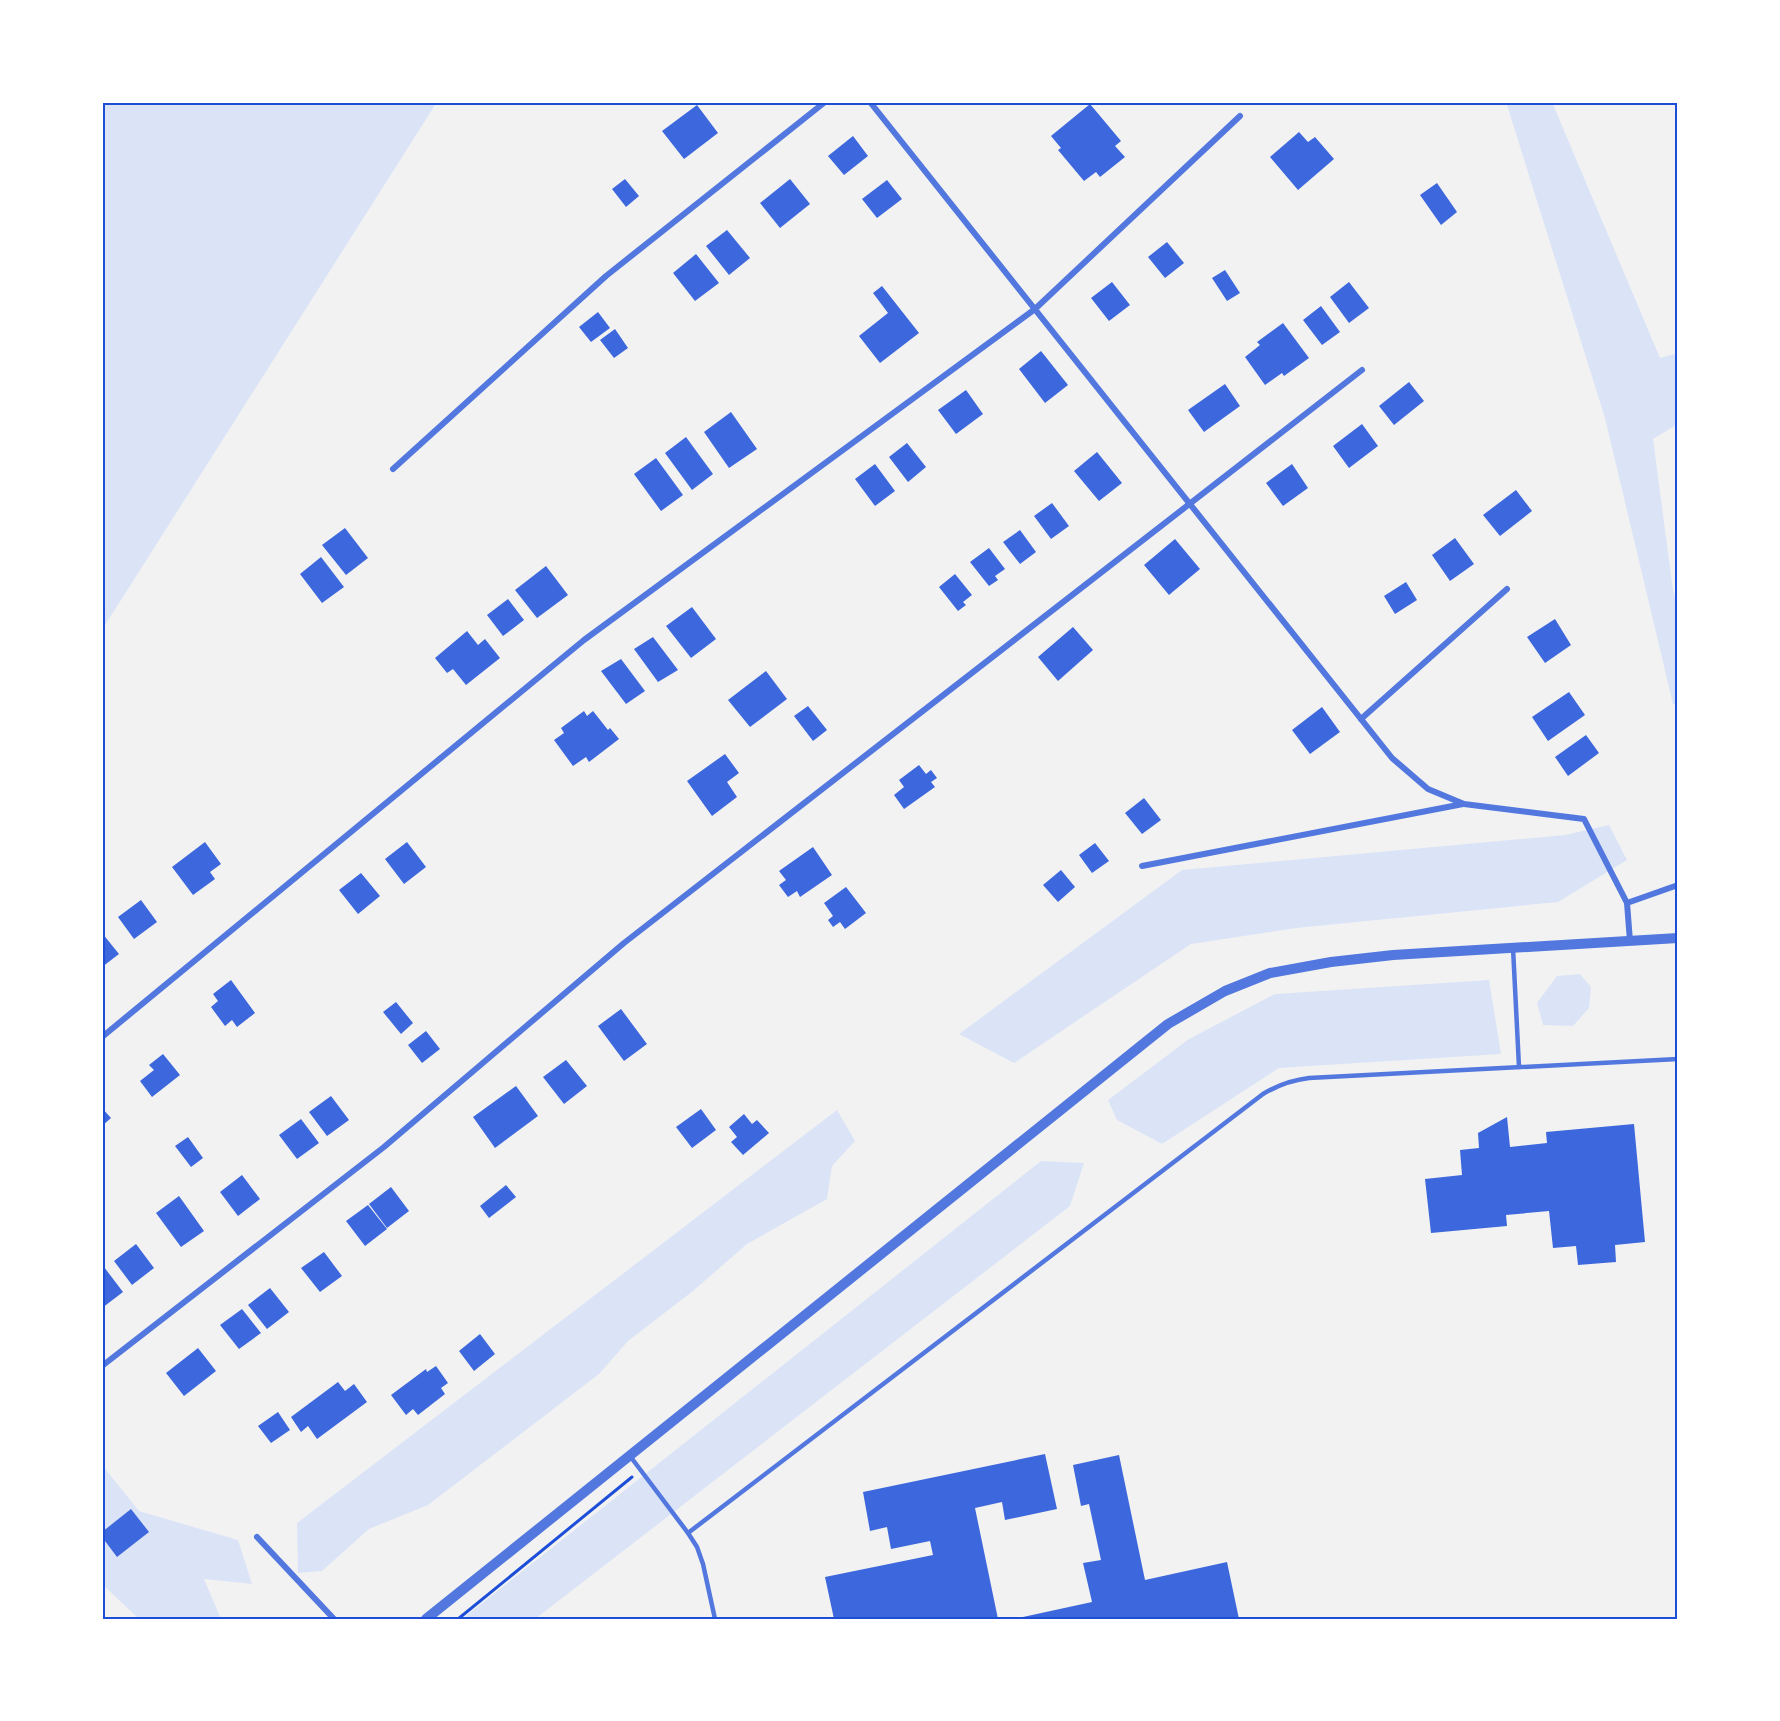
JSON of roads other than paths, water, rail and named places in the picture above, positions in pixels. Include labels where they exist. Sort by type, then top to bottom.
[{"type":"street","points":[[393,469],[606,276],[825,102]]},
{"type":"street","points":[[870,102],[1392,758],[1428,789],[1464,804],[1584,819],[1627,903],[1630,941]]},
{"type":"street","points":[[102,1037],[584,640],[1035,309],[1240,116]]},
{"type":"street","points":[[102,1366],[384,1147],[624,944],[1362,370]]},
{"type":"street","points":[[1361,719],[1507,589]]},
{"type":"street","points":[[1142,866],[1464,804]]},
{"type":"street","points":[[1627,903],[1678,885]]},
{"type":"street","points":[[426,1619],[1168,1024],[1225,991],[1270,973],[1332,962],[1393,955],[1678,938]]},
{"type":"street","points":[[257,1537],[334,1619]]},
{"type":"lane","points":[[1513,948],[1519,1067]]},
{"type":"lane","points":[[688,1533],[1263,1094],[1278,1085],[1310,1078],[1678,1059]]},
{"type":"lane","points":[[630,1456],[697,1547],[704,1564],[715,1619]]}]
